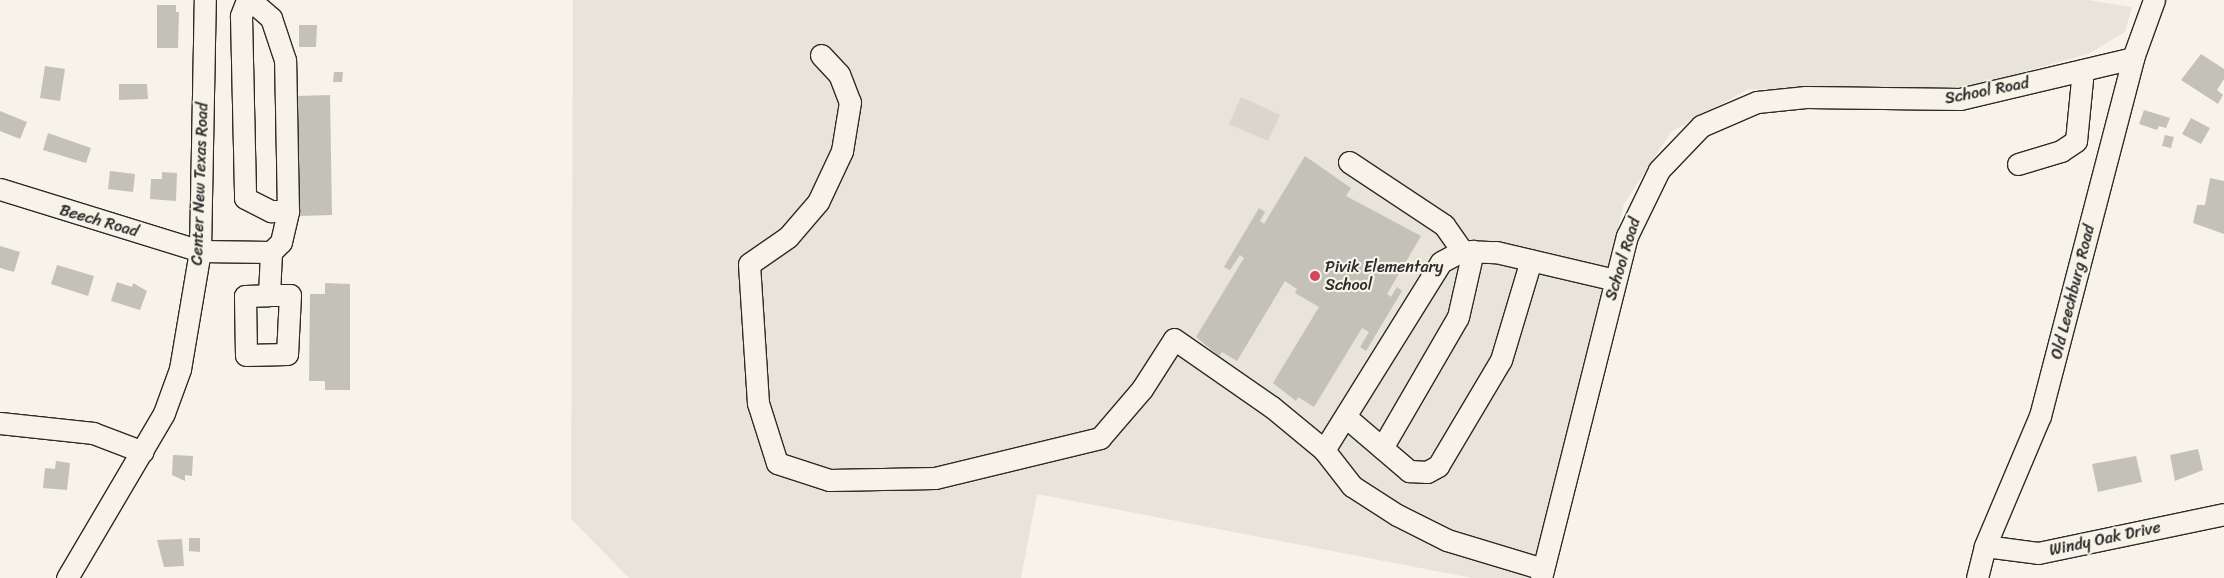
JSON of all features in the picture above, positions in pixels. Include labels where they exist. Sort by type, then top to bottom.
[{"type":"street","name":"Center New Texas Road","points":[[66,578],[143,452],[164,413],[180,368],[200,251],[205,0]]},
{"type":"street","name":"Old Leechburg Road","points":[[1977,578],[1985,546],[2040,416],[2133,58],[2154,0]]},
{"type":"street","points":[[270,295],[271,252],[281,242],[288,211],[285,60],[271,18],[255,1],[240,16],[245,198],[271,211],[288,211]]},
{"type":"street","points":[[822,55],[839,74],[850,102],[842,151],[818,202],[788,237],[749,264],[758,402],[777,463],[829,480],[936,478],[1100,438],[1142,389],[1174,339],[1272,407],[1324,450],[1352,486],[1397,515],[1446,540],[1542,573]]},
{"type":"street","name":"School Road","points":[[1542,573],[1626,236],[1659,170],[1701,126],[1734,110],[1757,102],[1806,97],[1960,99],[2133,58]]},
{"type":"street","points":[[2018,164],[2061,152],[2076,141],[2084,70]]},
{"type":"street","points":[[1349,162],[1444,224],[1468,251]]},
{"type":"street","name":"Beech Road","points":[[0,189],[200,251],[271,252]]},
{"type":"street","points":[[1324,450],[1347,418],[1441,262],[1468,251],[1496,252],[1615,280]]},
{"type":"street","points":[[1382,448],[1458,317],[1468,251]]},
{"type":"street","points":[[1347,418],[1409,471],[1427,472],[1438,466],[1501,360],[1531,260]]},
{"type":"street","points":[[0,423],[93,433],[143,452]]},
{"type":"street","name":"Windy Oak Drive","points":[[1985,546],[2038,553],[2224,514]]},
{"type":"shaded area","points":[[573,0],[2088,0],[2132,7],[2125,32],[2088,54],[1961,89],[1748,89],[1671,132],[1624,204],[1533,578],[1472,578],[1037,494],[1021,578],[629,578],[571,519]]},
{"type":"shaded area","points":[[1241,97],[1280,115],[1268,141],[1229,124]]},
{"type":"building","points":[[157,5],[176,5],[176,12],[179,12],[178,48],[157,48]]},
{"type":"building","points":[[299,25],[317,25],[316,47],[299,47]]},
{"type":"building","points":[[2201,54],[2224,69],[2224,79],[2217,90],[2223,95],[2218,104],[2181,80]]},
{"type":"building","points":[[45,66],[65,69],[60,101],[40,98]]},
{"type":"building","points":[[334,72],[343,72],[342,82],[333,82]]},
{"type":"building","points":[[119,84],[147,84],[148,99],[119,100]]},
{"type":"building","points":[[330,95],[332,215],[300,216],[299,148],[293,148],[292,138],[297,138],[296,96]]},
{"type":"building","points":[[2144,110],[2170,118],[2166,128],[2159,126],[2157,130],[2139,124]]},
{"type":"building","points":[[0,111],[27,122],[20,139],[0,131]]},
{"type":"building","points":[[2191,118],[2210,128],[2201,144],[2182,134]]},
{"type":"building","points":[[48,133],[91,148],[86,163],[43,150]]},
{"type":"building","points":[[2165,135],[2174,137],[2171,148],[2162,146]]},
{"type":"building","name":"Pivik Elementary School","points":[[1305,156],[1351,188],[1346,196],[1421,236],[1387,294],[1391,297],[1397,287],[1402,291],[1366,351],[1360,347],[1369,332],[1362,328],[1314,407],[1298,397],[1296,401],[1273,383],[1319,307],[1295,293],[1297,289],[1285,281],[1237,361],[1222,352],[1219,356],[1196,337],[1244,258],[1240,255],[1230,270],[1224,267],[1259,208],[1265,212],[1260,221],[1264,224]]},
{"type":"building","points":[[110,171],[135,174],[133,192],[108,189]]},
{"type":"building","points":[[162,172],[177,173],[176,201],[150,199],[151,179],[162,179]]},
{"type":"building","points":[[2210,178],[2224,181],[2224,234],[2193,223],[2197,205],[2205,205]]},
{"type":"building","points":[[0,246],[20,252],[14,272],[0,268]]},
{"type":"building","points":[[57,265],[94,276],[88,296],[51,284]]},
{"type":"building","points":[[117,282],[132,287],[133,283],[147,291],[140,310],[111,301]]},
{"type":"building","points":[[325,283],[350,284],[350,390],[325,390],[325,381],[309,381],[310,294],[325,294]]},
{"type":"building","points":[[2198,449],[2203,470],[2175,481],[2170,455]]},
{"type":"building","points":[[173,455],[193,456],[192,476],[185,475],[185,481],[172,475]]},
{"type":"building","points":[[2136,456],[2142,482],[2098,492],[2092,464]]},
{"type":"building","points":[[56,461],[70,463],[67,490],[43,488],[45,468],[55,469]]},
{"type":"building","points":[[189,538],[200,538],[200,552],[189,551]]},
{"type":"building","points":[[182,539],[184,566],[164,567],[157,540]]},
{"type":"place","name":"Pivik Elementary School","points":[[1315,276]]}]
